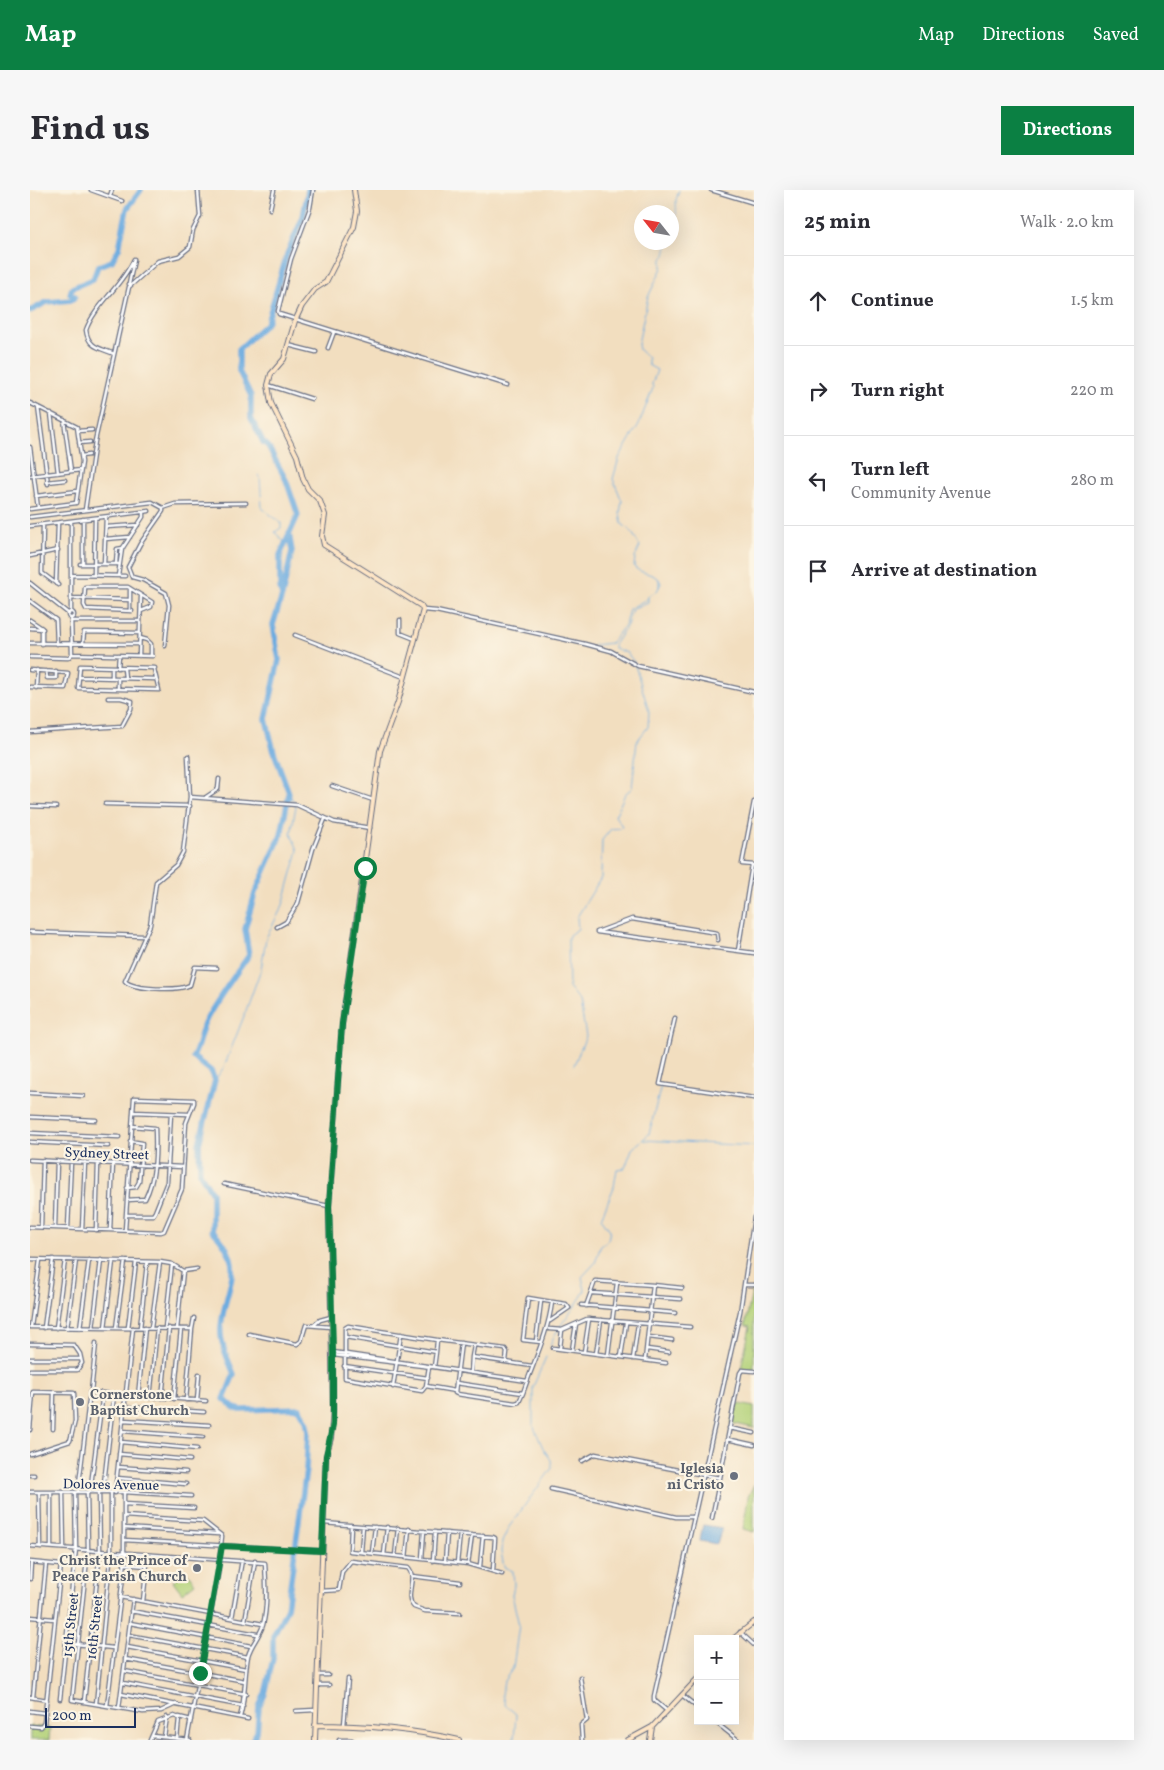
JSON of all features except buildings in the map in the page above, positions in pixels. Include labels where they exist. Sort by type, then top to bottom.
[{"type":"street","points":[[93,190],[122,201]]},
{"type":"street","points":[[110,196],[112,190]]},
{"type":"street","points":[[129,287],[158,261],[179,256],[190,247],[193,230],[200,216],[198,190]]},
{"type":"street","points":[[270,210],[274,190]]},
{"type":"street","points":[[313,190],[310,208],[286,276],[278,310],[279,314],[508,385]]},
{"type":"street","points":[[354,190],[356,211],[354,227],[326,282],[308,297],[295,320],[284,359],[271,374],[268,385],[271,403],[293,447],[303,479],[308,489],[320,501],[325,515],[322,536],[324,545],[421,606],[423,610]]},
{"type":"street","points":[[711,190],[754,203]]},
{"type":"street","points":[[85,510],[94,441],[114,354],[129,287],[134,259],[117,288],[93,315],[86,330],[91,343],[98,350],[114,354]]},
{"type":"street","points":[[328,348],[334,332]]},
{"type":"street","points":[[288,345],[316,352]]},
{"type":"street","points":[[268,385],[312,399]]},
{"type":"street","points":[[30,402],[77,427],[81,456],[76,503],[30,509]]},
{"type":"street","points":[[38,407],[48,483],[65,480]]},
{"type":"street","points":[[51,413],[58,473]]},
{"type":"street","points":[[64,420],[71,471]]},
{"type":"street","points":[[78,431],[92,430]]},
{"type":"street","points":[[79,443],[90,442]]},
{"type":"street","points":[[30,447],[32,476],[38,508]]},
{"type":"street","points":[[81,456],[88,454]]},
{"type":"street","points":[[32,476],[80,470]]},
{"type":"street","points":[[36,496],[78,491]]},
{"type":"street","points":[[30,518],[152,502],[163,508],[175,504],[246,503]]},
{"type":"street","points":[[163,508],[164,511],[140,544],[128,567],[132,577],[143,580],[166,593],[169,605],[165,646]]},
{"type":"street","points":[[30,526],[149,511]]},
{"type":"street","points":[[118,576],[117,564],[122,548],[138,525],[143,512]]},
{"type":"street","points":[[104,564],[106,517]]},
{"type":"street","points":[[94,518],[94,575]]},
{"type":"street","points":[[83,519],[81,564],[117,564]]},
{"type":"street","points":[[70,613],[72,598],[71,521]]},
{"type":"street","points":[[43,525],[43,575],[57,585],[58,523]]},
{"type":"street","points":[[106,527],[138,525]]},
{"type":"street","points":[[105,539],[130,537]]},
{"type":"street","points":[[30,556],[58,550]]},
{"type":"street","points":[[72,575],[125,576]]},
{"type":"street","points":[[30,583],[74,615],[71,619],[72,654]]},
{"type":"street","points":[[130,589],[131,611],[86,609],[84,599],[85,587],[130,589],[152,603],[141,611]]},
{"type":"street","points":[[139,656],[141,597]]},
{"type":"street","points":[[72,598],[130,600]]},
{"type":"street","points":[[30,601],[56,620],[57,644]]},
{"type":"street","points":[[314,1740],[326,1456],[333,1424],[333,1327],[329,1206],[342,1024],[375,801],[380,751],[389,732],[423,610]]},
{"type":"street","points":[[423,610],[436,611],[585,644],[612,651],[638,666],[754,692]]},
{"type":"street","points":[[71,619],[140,621]]},
{"type":"street","points":[[30,620],[42,629]]},
{"type":"street","points":[[400,620],[400,633],[414,639]]},
{"type":"street","points":[[30,628],[42,629]]},
{"type":"street","points":[[42,629],[42,644]]},
{"type":"street","points":[[83,643],[84,632],[140,633]]},
{"type":"street","points":[[295,635],[405,677]]},
{"type":"street","points":[[30,657],[68,658],[72,654],[152,656],[151,644],[147,640],[140,638]]},
{"type":"street","points":[[30,643],[139,644]]},
{"type":"street","points":[[118,668],[119,655]]},
{"type":"street","points":[[80,666],[118,668],[154,668],[159,690],[79,689],[80,666]]},
{"type":"street","points":[[112,667],[112,678]]},
{"type":"street","points":[[124,668],[125,678]]},
{"type":"street","points":[[30,670],[68,673],[67,688],[30,688]]},
{"type":"street","points":[[36,688],[37,670]]},
{"type":"street","points":[[46,670],[47,678],[56,678],[56,671]]},
{"type":"street","points":[[79,677],[156,679]]},
{"type":"street","points":[[118,679],[118,689]]},
{"type":"street","points":[[30,732],[122,726],[131,708],[132,701],[121,698],[108,698]]},
{"type":"street","points":[[188,756],[190,806],[183,852],[176,865],[156,882],[150,925],[125,981],[138,987],[183,988],[190,985],[194,967],[217,968]]},
{"type":"street","points":[[206,797],[218,789],[219,779]]},
{"type":"street","points":[[332,786],[375,801]]},
{"type":"street","points":[[190,797],[298,805],[325,819],[370,828]]},
{"type":"street","points":[[738,951],[753,865],[742,864],[754,802]]},
{"type":"street","points":[[105,804],[190,806]]},
{"type":"street","points":[[30,806],[56,807]]},
{"type":"street","points":[[277,927],[286,922],[298,903],[313,849],[325,819]]},
{"type":"street","points":[[718,940],[717,933],[632,919],[603,928],[598,932],[754,953]]},
{"type":"street","points":[[30,932],[144,936]]},
{"type":"street","points":[[675,1018],[660,1084],[754,1098]]},
{"type":"street","points":[[30,1093],[83,1096]]},
{"type":"street","points":[[30,1227],[96,1230],[164,1231],[181,1191],[188,1114],[194,1104],[194,1100],[135,1097],[128,1163],[125,1230]]},
{"type":"street","points":[[133,1112],[188,1114]]},
{"type":"street","points":[[126,1216],[153,1215],[166,1186],[171,1114]]},
{"type":"street","points":[[30,1116],[96,1120]]},
{"type":"street","points":[[127,1200],[145,1199],[152,1183],[154,1165],[156,1128],[132,1126]]},
{"type":"street","points":[[30,1133],[119,1137]]},
{"type":"street","points":[[127,1188],[134,1188],[138,1185],[141,1165],[142,1142],[130,1141]]},
{"type":"street","points":[[30,1142],[108,1146]]},
{"type":"street","name":"Sydney Street","points":[[30,1160],[113,1162],[183,1167]]},
{"type":"street","points":[[41,1227],[43,1160]]},
{"type":"street","points":[[54,1227],[57,1161]]},
{"type":"street","points":[[68,1228],[71,1162]]},
{"type":"street","points":[[82,1229],[85,1162]]},
{"type":"street","points":[[110,1230],[113,1162]]},
{"type":"street","points":[[96,1230],[98,1163]]},
{"type":"street","points":[[224,1184],[329,1206]]},
{"type":"street","points":[[666,1710],[654,1700],[654,1696],[740,1312],[754,1217]]},
{"type":"street","points":[[30,1259],[160,1262],[172,1264],[183,1271],[197,1269]]},
{"type":"street","points":[[40,1259],[31,1327],[192,1329]]},
{"type":"street","points":[[44,1328],[52,1259]]},
{"type":"street","points":[[56,1328],[64,1260]]},
{"type":"street","points":[[67,1328],[76,1260]]},
{"type":"street","points":[[80,1328],[89,1260]]},
{"type":"street","points":[[93,1328],[101,1260]]},
{"type":"street","points":[[105,1328],[113,1260]]},
{"type":"street","points":[[116,1328],[124,1260]]},
{"type":"street","points":[[128,1328],[136,1262]]},
{"type":"street","points":[[140,1328],[147,1262]]},
{"type":"street","points":[[152,1328],[160,1262]]},
{"type":"street","points":[[165,1328],[172,1264]]},
{"type":"street","points":[[177,1328],[183,1271]]},
{"type":"street","points":[[586,1306],[595,1281],[682,1288]]},
{"type":"street","points":[[608,1355],[614,1322],[617,1283]]},
{"type":"street","points":[[645,1360],[651,1325],[653,1285]]},
{"type":"street","points":[[744,1285],[754,1285]]},
{"type":"street","points":[[592,1293],[681,1299]]},
{"type":"street","points":[[541,1342],[523,1340],[528,1298],[566,1304],[569,1308],[550,1321]]},
{"type":"street","points":[[536,1342],[540,1301]]},
{"type":"street","points":[[426,1386],[455,1391],[457,1394],[517,1404],[523,1393],[541,1342],[548,1329],[552,1302]]},
{"type":"street","points":[[581,1305],[675,1313]]},
{"type":"street","points":[[314,1325],[320,1320],[332,1317]]},
{"type":"street","points":[[186,1400],[194,1318]]},
{"type":"street","points":[[548,1329],[561,1330],[589,1320],[690,1327]]},
{"type":"street","points":[[584,1352],[589,1320]]},
{"type":"street","points":[[596,1354],[601,1320]]},
{"type":"street","points":[[621,1357],[626,1323]]},
{"type":"street","points":[[572,1350],[576,1324]]},
{"type":"street","points":[[633,1359],[638,1324]]},
{"type":"street","points":[[249,1334],[297,1344],[301,1341],[304,1327],[314,1325],[333,1327]]},
{"type":"street","points":[[437,1340],[436,1352],[426,1386],[422,1391],[345,1378],[344,1337],[345,1328],[348,1326],[504,1350],[507,1352],[506,1361]]},
{"type":"street","name":"16th Street","points":[[96,1704],[111,1551],[113,1493],[117,1478],[133,1328]]},
{"type":"street","points":[[138,1396],[145,1328]]},
{"type":"street","points":[[150,1398],[157,1328]]},
{"type":"street","points":[[162,1398],[169,1328]]},
{"type":"street","points":[[174,1399],[181,1329]]},
{"type":"street","points":[[560,1348],[561,1330]]},
{"type":"street","points":[[393,1387],[401,1334]]},
{"type":"street","points":[[344,1337],[436,1352]]},
{"type":"street","points":[[649,1337],[672,1340]]},
{"type":"street","points":[[60,1699],[76,1549],[77,1492],[96,1343]]},
{"type":"street","points":[[455,1391],[461,1343]]},
{"type":"street","points":[[30,1344],[74,1345],[82,1359],[81,1367],[77,1370],[30,1370]]},
{"type":"street","points":[[470,1372],[474,1346]]},
{"type":"street","points":[[553,1348],[666,1364]]},
{"type":"street","points":[[647,1349],[669,1352]]},
{"type":"street","points":[[333,1353],[527,1381]]},
{"type":"street","points":[[472,1357],[533,1366]]},
{"type":"street","points":[[30,1358],[82,1359]]},
{"type":"street","points":[[344,1366],[428,1378]]},
{"type":"street","points":[[712,1518],[741,1371],[754,1371]]},
{"type":"street","points":[[197,1401],[199,1374]]},
{"type":"street","points":[[456,1383],[523,1393]]},
{"type":"street","points":[[30,1430],[31,1392],[73,1392],[76,1395],[72,1438],[68,1442],[30,1454]]},
{"type":"street","points":[[52,1429],[54,1392]]},
{"type":"street","points":[[90,1392],[206,1401]]},
{"type":"street","name":"15th Street","points":[[84,1702],[72,1700],[88,1550],[89,1492],[102,1393]]},
{"type":"street","points":[[114,1394],[101,1492],[100,1551],[84,1702],[152,1712],[161,1711],[176,1704]]},
{"type":"street","points":[[124,1408],[204,1412]]},
{"type":"street","points":[[123,1420],[209,1425]]},
{"type":"street","points":[[729,1428],[754,1433]]},
{"type":"street","points":[[122,1431],[203,1437]]},
{"type":"street","points":[[727,1439],[754,1445]]},
{"type":"street","points":[[121,1442],[197,1449]]},
{"type":"street","points":[[119,1454],[190,1460]]},
{"type":"street","points":[[582,1461],[595,1454],[720,1478]]},
{"type":"street","points":[[118,1467],[186,1472]]},
{"type":"street","points":[[117,1478],[186,1484]]},
{"type":"street","points":[[551,1489],[676,1517],[694,1517]]},
{"type":"street","name":"Dolores Avenue","points":[[30,1492],[124,1492],[191,1496]]},
{"type":"street","points":[[40,1492],[40,1547]]},
{"type":"street","points":[[51,1492],[51,1546]]},
{"type":"street","points":[[63,1492],[64,1548]]},
{"type":"street","points":[[107,1706],[125,1553],[124,1492]]},
{"type":"street","points":[[124,1504],[194,1508]]},
{"type":"street","points":[[124,1516],[202,1521],[220,1534],[222,1546],[188,1740],[152,1736]]},
{"type":"street","points":[[324,1523],[483,1535],[495,1538],[493,1570]]},
{"type":"street","points":[[352,1525],[350,1551],[468,1564],[502,1574]]},
{"type":"street","points":[[361,1552],[363,1526]]},
{"type":"street","points":[[372,1553],[375,1527]]},
{"type":"street","points":[[384,1555],[386,1527]]},
{"type":"street","points":[[124,1528],[220,1534]]},
{"type":"street","points":[[395,1556],[398,1528]]},
{"type":"street","points":[[406,1558],[409,1529]]},
{"type":"street","points":[[422,1559],[424,1531]]},
{"type":"street","points":[[433,1561],[435,1532]]},
{"type":"street","points":[[445,1562],[447,1533]]},
{"type":"street","points":[[457,1563],[460,1534]]},
{"type":"street","points":[[468,1564],[472,1535]]},
{"type":"street","points":[[480,1566],[483,1535]]},
{"type":"street","points":[[124,1540],[322,1551]]},
{"type":"street","points":[[30,1546],[51,1546],[265,1563],[266,1598],[263,1624],[251,1646],[248,1657],[245,1682],[246,1694],[240,1717]]},
{"type":"street","points":[[143,1601],[148,1554]]},
{"type":"street","points":[[232,1618],[242,1560]]},
{"type":"street","points":[[245,1620],[255,1561]]},
{"type":"street","points":[[321,1591],[339,1590],[342,1572],[350,1561],[408,1568],[411,1576],[409,1599],[414,1607],[460,1614]]},
{"type":"street","points":[[30,1579],[31,1562],[61,1566],[46,1713],[43,1726],[30,1726]]},
{"type":"street","points":[[46,1564],[31,1697],[47,1700]]},
{"type":"street","points":[[124,1564],[146,1566]]},
{"type":"street","points":[[411,1576],[460,1582]]},
{"type":"street","points":[[120,1597],[263,1624]]},
{"type":"street","points":[[119,1708],[133,1599]]},
{"type":"street","points":[[131,1611],[257,1634]]},
{"type":"street","points":[[30,1617],[55,1619]]},
{"type":"street","points":[[737,1635],[754,1622]]},
{"type":"street","points":[[130,1623],[251,1646]]},
{"type":"street","points":[[740,1632],[754,1645]]},
{"type":"street","points":[[129,1635],[248,1657]]},
{"type":"street","points":[[66,1643],[113,1648]]},
{"type":"street","points":[[127,1647],[246,1669]]},
{"type":"street","points":[[126,1658],[245,1682]]},
{"type":"street","points":[[124,1670],[246,1694]]},
{"type":"street","points":[[316,1675],[328,1675]]},
{"type":"street","points":[[580,1677],[587,1720],[581,1724],[582,1740]]},
{"type":"street","points":[[344,1725],[348,1679]]},
{"type":"street","points":[[628,1740],[652,1726],[696,1680]]},
{"type":"street","points":[[123,1682],[243,1706]]},
{"type":"street","points":[[316,1685],[329,1685]]},
{"type":"street","points":[[121,1694],[248,1719]]},
{"type":"street","points":[[682,1695],[694,1705]]},
{"type":"street","points":[[296,1711],[315,1710]]},
{"type":"street","points":[[30,1711],[46,1713]]},
{"type":"street","points":[[150,1740],[157,1723],[167,1717],[191,1720]]},
{"type":"street","points":[[164,1737],[167,1717]]},
{"type":"street","points":[[177,1738],[179,1717]]},
{"type":"street","points":[[315,1725],[344,1725],[418,1731],[441,1738],[459,1740]]},
{"type":"street","points":[[719,1725],[738,1740]]},
{"type":"street","points":[[650,1740],[652,1726]]},
{"type":"street","points":[[339,1740],[351,1740]]},
{"type":"green space","points":[[753,1287],[754,1370],[741,1368],[750,1327],[745,1326]]},
{"type":"green space","points":[[736,1403],[754,1407],[754,1428],[731,1423]]},
{"type":"green space","points":[[754,1484],[754,1532],[743,1529],[748,1497]]},
{"type":"green space","points":[[186,1571],[195,1583],[182,1593],[173,1581]]},
{"type":"green space","points":[[30,1726],[50,1728],[49,1740],[30,1740]]},
{"type":"water","points":[[703,1525],[722,1528],[717,1544],[700,1541]]},
{"type":"waterway","points":[[30,311],[47,302],[72,300],[75,296],[70,294],[72,288],[93,279],[98,266],[112,261],[119,248],[127,209],[141,190]]},
{"type":"waterway","points":[[252,1740],[257,1732],[259,1707],[265,1694],[273,1659],[273,1636],[287,1608],[306,1470],[308,1431],[306,1420],[299,1408],[241,1410],[234,1408],[224,1399],[234,1374],[221,1338],[221,1326],[232,1275],[232,1265],[223,1242],[212,1230],[212,1193],[200,1173],[199,1144],[215,1080],[211,1071],[193,1057],[204,1024],[249,955],[245,929],[255,893],[281,835],[289,793],[274,752],[266,719],[279,660],[273,625],[282,596],[280,588],[280,555],[298,515],[286,480],[251,418],[251,396],[239,371],[239,349],[267,323],[287,254],[303,217],[308,190]]},
{"type":"waterway","points":[[676,205],[679,190]]},
{"type":"waterway","points":[[574,1065],[586,1036],[580,1002],[569,988],[568,939],[569,935],[578,929],[577,917],[601,878],[602,840],[611,829],[622,826],[615,816],[625,794],[632,788],[637,741],[648,727],[649,711],[634,662],[627,653],[614,648],[614,645],[627,625],[632,609],[648,602],[648,596],[657,591],[661,583],[656,577],[634,567],[635,557],[640,546],[631,531],[622,524],[620,513],[622,501],[613,479],[619,458],[639,424],[653,388],[652,384],[657,370],[648,365],[648,358],[639,350],[638,344],[648,297],[662,268],[662,259],[666,250]]},
{"type":"waterway","points":[[258,475],[260,477],[262,508],[281,523],[281,528],[275,532],[284,542]]},
{"type":"waterway","points":[[282,596],[292,551],[289,533]]},
{"type":"waterway","points":[[659,579],[659,587]]},
{"type":"waterway","points":[[594,645],[611,643],[625,625],[629,609],[647,599]]},
{"type":"waterway","points":[[215,1080],[224,1067],[244,1016],[261,969],[266,938],[283,905],[295,862],[298,850],[291,834],[296,806],[289,793]]},
{"type":"waterway","points":[[550,1345],[557,1330],[585,1290],[582,1277],[595,1263],[601,1245],[608,1240],[610,1230],[601,1218],[614,1187],[617,1169],[625,1168],[632,1149],[649,1134],[661,1085]]},
{"type":"waterway","points":[[644,1140],[754,1146]]},
{"type":"waterway","points":[[514,1740],[516,1714],[505,1705],[502,1695],[504,1681],[513,1668],[519,1625],[512,1595],[514,1585],[513,1571],[504,1567],[501,1552],[502,1542],[509,1527],[552,1468],[551,1460],[543,1448],[533,1425],[533,1387],[546,1357]]},
{"type":"place","name":"Cornerstone Baptist Church","points":[[80,1402]]},
{"type":"place","name":"Iglesia ni Cristo","points":[[734,1476]]},
{"type":"place","name":"Christ the Prince of Peace Parish Church","points":[[197,1568]]},
{"type":"route","points":[[200,1673],[222,1546],[322,1551],[326,1456],[333,1424],[333,1352],[328,1243],[329,1206],[342,1024],[365,868]]}]
